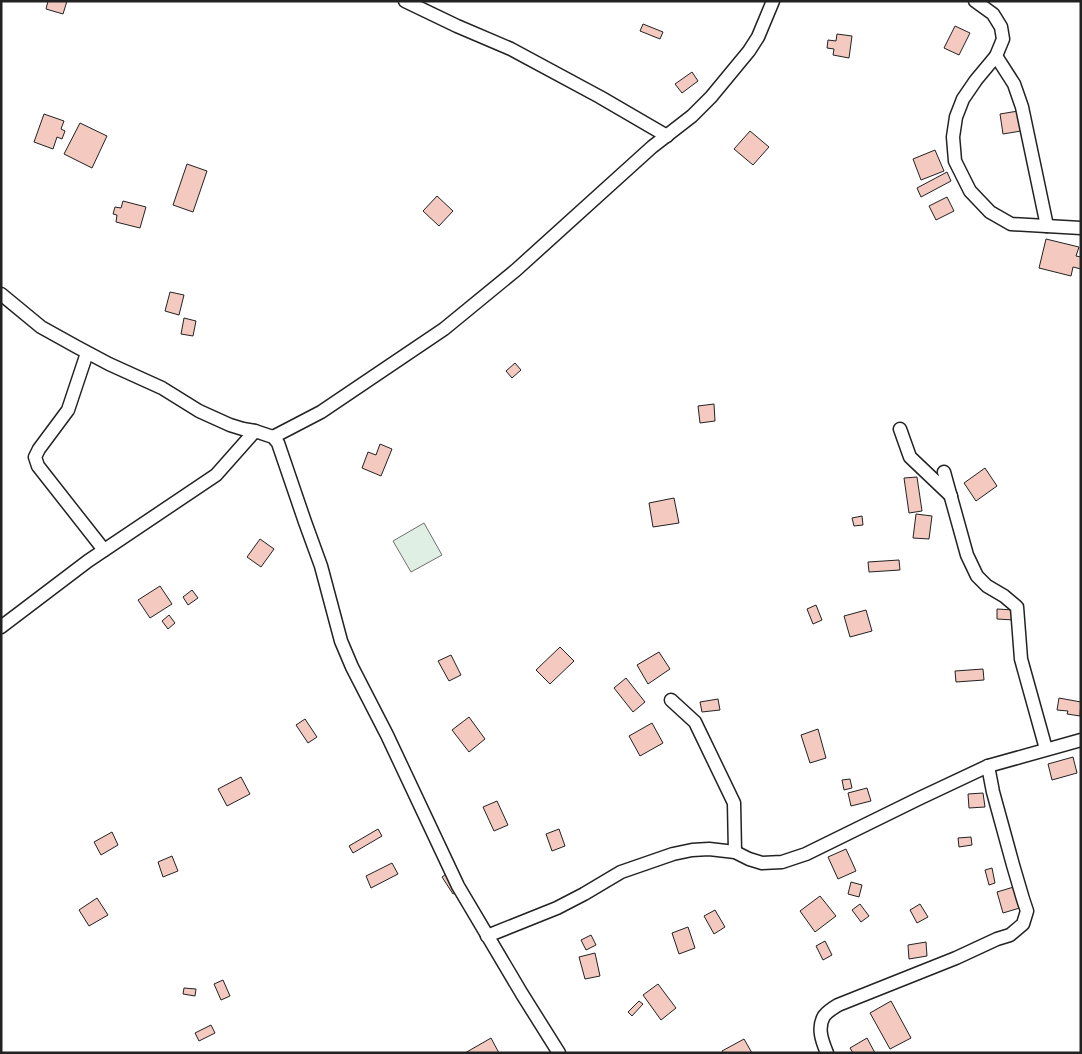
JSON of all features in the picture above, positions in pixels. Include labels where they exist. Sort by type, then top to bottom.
[{"type":"street","points":[[405,1],[510,49],[600,97],[667,136]]},
{"type":"street","points":[[273,437],[321,412],[444,329],[516,270],[652,147],[692,116],[711,97],[735,69],[758,37],[773,1]]},
{"type":"street","points":[[975,1],[993,14],[1001,27],[1003,39],[996,56],[963,99],[956,117],[953,137],[955,161],[970,191],[990,212],[1011,224],[1081,228]]},
{"type":"street","points":[[996,56],[1014,84],[1022,107],[1047,226]]},
{"type":"street","points":[[1,294],[41,327],[87,353],[162,388],[199,411],[230,425],[255,430],[273,437],[278,443],[321,566],[341,641],[352,667],[388,735],[458,886],[522,994],[560,1053]]},
{"type":"street","points":[[87,353],[68,410],[35,457],[38,466],[104,550]]},
{"type":"street","points":[[1,627],[88,561],[216,475],[255,430]]},
{"type":"street","points":[[900,430],[910,457],[951,496]]},
{"type":"street","points":[[944,472],[967,555],[977,576],[987,586],[1017,606],[1022,659],[1046,750]]},
{"type":"street","points":[[671,700],[695,722],[734,803],[735,852]]},
{"type":"street","points":[[487,936],[556,908],[584,894],[620,872],[673,854],[709,849],[735,852],[762,863],[782,862],[806,854],[988,766],[1081,740]]},
{"type":"street","points":[[827,1053],[820,1029],[825,1015],[838,1005],[1010,935],[1023,924],[1027,911],[993,792],[988,766]]},
{"type":"green space","points":[[424,523],[442,555],[411,572],[393,541]]},
{"type":"building","points":[[48,1],[67,1],[63,14],[46,9]]},
{"type":"building","points":[[643,24],[663,32],[660,39],[640,31]]},
{"type":"building","points":[[955,26],[970,33],[959,55],[944,48]]},
{"type":"building","points":[[837,34],[852,36],[849,58],[833,55],[834,49],[827,48],[828,40],[836,41]]},
{"type":"building","points":[[692,72],[698,81],[682,93],[675,84]]},
{"type":"building","points":[[1018,111],[1021,131],[1003,134],[1000,114]]},
{"type":"building","points":[[44,114],[64,121],[61,129],[65,131],[62,139],[57,137],[53,149],[34,142]]},
{"type":"building","points":[[80,123],[107,136],[92,168],[64,154]]},
{"type":"building","points":[[750,131],[769,147],[753,165],[734,149]]},
{"type":"building","points":[[935,150],[944,171],[921,180],[913,159]]},
{"type":"building","points":[[187,164],[207,171],[193,212],[173,205]]},
{"type":"building","points":[[947,172],[951,181],[921,197],[917,188]]},
{"type":"building","points":[[437,196],[453,211],[439,226],[423,211]]},
{"type":"building","points":[[947,197],[954,211],[936,220],[929,206]]},
{"type":"building","points":[[123,201],[146,207],[140,228],[116,222],[117,215],[113,214],[115,207],[121,208]]},
{"type":"building","points":[[1046,239],[1079,247],[1076,256],[1081,257],[1081,269],[1073,267],[1071,276],[1039,268]]},
{"type":"building","points":[[170,292],[184,295],[179,315],[165,311]]},
{"type":"building","points":[[184,318],[196,321],[193,336],[181,334]]},
{"type":"building","points":[[515,363],[521,370],[512,378],[506,371]]},
{"type":"building","points":[[714,404],[715,421],[700,423],[698,406]]},
{"type":"building","points":[[380,444],[392,449],[381,476],[362,468],[368,452],[376,455]]},
{"type":"building","points":[[985,468],[997,486],[976,501],[964,483]]},
{"type":"building","points":[[917,477],[922,511],[909,513],[904,478]]},
{"type":"building","points":[[674,498],[679,523],[653,527],[649,503]]},
{"type":"building","points":[[916,514],[932,516],[929,539],[913,538]]},
{"type":"building","points":[[862,516],[863,525],[854,526],[852,518]]},
{"type":"building","points":[[260,539],[274,549],[261,567],[247,557]]},
{"type":"building","points":[[899,560],[900,570],[869,572],[868,562]]},
{"type":"building","points":[[160,586],[172,604],[150,618],[138,600]]},
{"type":"building","points":[[192,590],[198,598],[188,605],[183,597]]},
{"type":"building","points":[[816,605],[822,620],[813,624],[807,609]]},
{"type":"building","points":[[997,609],[1014,610],[1014,620],[997,619]]},
{"type":"building","points":[[866,610],[872,631],[850,637],[844,616]]},
{"type":"building","points":[[169,615],[175,623],[168,629],[162,621]]},
{"type":"building","points":[[560,647],[574,661],[550,684],[536,670]]},
{"type":"building","points":[[659,652],[670,669],[648,684],[637,665]]},
{"type":"building","points":[[451,655],[461,675],[449,681],[438,661]]},
{"type":"building","points":[[983,669],[984,680],[956,682],[955,671]]},
{"type":"building","points":[[626,678],[645,702],[633,712],[614,688]]},
{"type":"building","points":[[1059,698],[1081,702],[1080,716],[1067,714],[1068,711],[1057,710]]},
{"type":"building","points":[[718,699],[720,710],[702,712],[700,702]]},
{"type":"building","points":[[469,717],[485,739],[469,752],[452,730]]},
{"type":"building","points":[[305,719],[317,737],[308,743],[296,725]]},
{"type":"building","points":[[652,723],[663,743],[640,756],[629,736]]},
{"type":"building","points":[[818,729],[826,758],[810,763],[801,735]]},
{"type":"building","points":[[1073,757],[1077,773],[1052,780],[1048,764]]},
{"type":"building","points":[[241,777],[250,794],[227,806],[218,789]]},
{"type":"building","points":[[850,779],[852,788],[844,790],[842,780]]},
{"type":"building","points":[[867,788],[871,801],[851,806],[848,793]]},
{"type":"building","points":[[983,793],[985,807],[969,808],[968,794]]},
{"type":"building","points":[[497,801],[508,825],[494,831],[483,807]]},
{"type":"building","points":[[378,829],[382,836],[353,853],[349,846]]},
{"type":"building","points":[[559,829],[565,846],[552,851],[546,834]]},
{"type":"building","points":[[112,832],[118,845],[101,855],[94,842]]},
{"type":"building","points":[[971,837],[972,845],[959,847],[958,838]]},
{"type":"building","points":[[846,849],[856,871],[838,879],[828,857]]},
{"type":"building","points":[[172,856],[178,871],[163,877],[158,862]]},
{"type":"building","points":[[392,863],[398,874],[371,888],[366,876]]},
{"type":"building","points":[[992,868],[995,883],[989,885],[985,870]]},
{"type":"building","points":[[446,874],[457,892],[453,894],[442,877]]},
{"type":"building","points":[[851,882],[862,885],[859,897],[848,894]]},
{"type":"building","points":[[1017,886],[1023,907],[1003,913],[997,892]]},
{"type":"building","points":[[820,896],[836,916],[815,932],[800,911]]},
{"type":"building","points":[[97,898],[108,915],[89,926],[79,910]]},
{"type":"building","points":[[860,904],[869,916],[861,922],[852,910]]},
{"type":"building","points":[[920,904],[928,917],[917,923],[910,910]]},
{"type":"building","points":[[715,910],[725,927],[714,934],[704,916]]},
{"type":"building","points":[[688,927],[695,948],[679,954],[672,933]]},
{"type":"building","points":[[591,935],[596,945],[586,950],[581,940]]},
{"type":"building","points":[[825,941],[832,955],[823,960],[816,946]]},
{"type":"building","points":[[926,942],[927,956],[909,959],[908,945]]},
{"type":"building","points":[[595,953],[600,976],[585,979],[579,957]]},
{"type":"building","points":[[223,980],[230,996],[221,1000],[214,984]]},
{"type":"building","points":[[658,984],[676,1008],[661,1020],[643,995]]},
{"type":"building","points":[[184,988],[196,989],[195,996],[183,994]]},
{"type":"building","points":[[639,1001],[643,1004],[632,1016],[628,1012]]},
{"type":"building","points":[[891,1001],[911,1038],[890,1049],[870,1013]]},
{"type":"building","points":[[211,1025],[215,1033],[199,1041],[195,1033]]},
{"type":"building","points":[[491,1038],[499,1053],[465,1053]]},
{"type":"building","points":[[867,1038],[875,1053],[853,1053],[850,1048]]},
{"type":"building","points":[[744,1039],[752,1053],[723,1053],[722,1051]]}]
